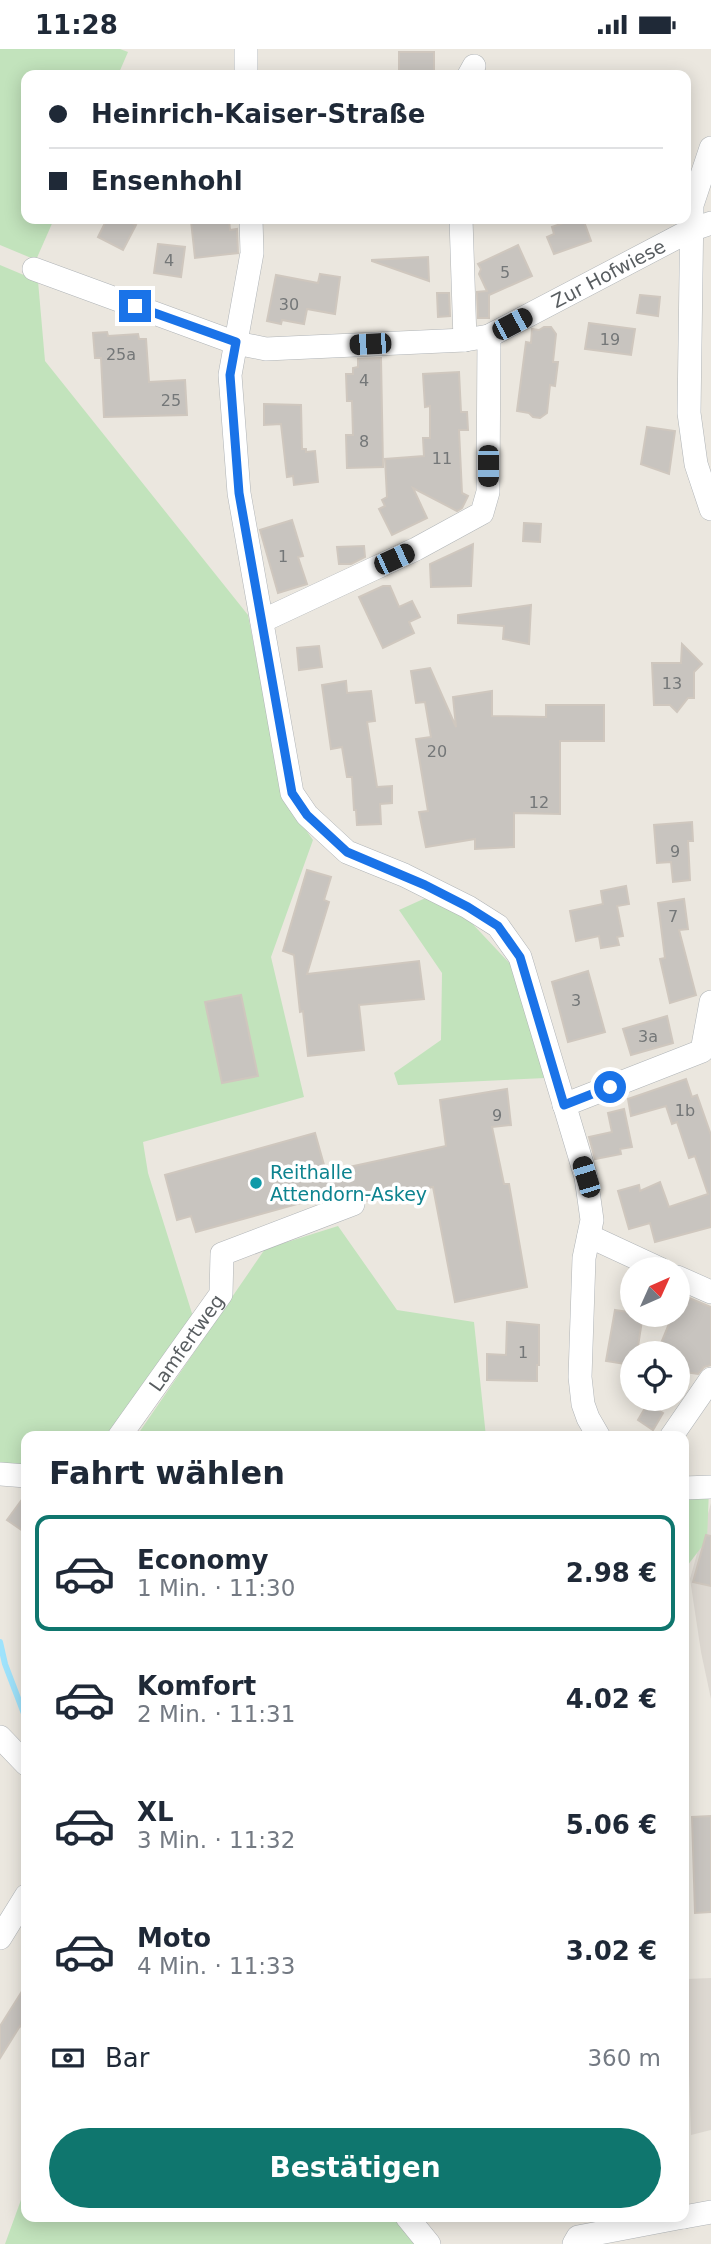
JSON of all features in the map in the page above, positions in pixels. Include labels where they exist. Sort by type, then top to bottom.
[{"type":"street","points":[[246,49],[246,70]]},
{"type":"street","points":[[711,148],[692,205],[701,226],[689,412],[696,464],[711,509]]},
{"type":"street","points":[[251,224],[252,254],[230,375],[239,493],[292,793],[307,815],[347,852],[468,907],[498,926],[520,957],[586,1177],[592,1220],[584,1258],[580,1377],[583,1404],[596,1431]]},
{"type":"street","points":[[461,224],[465,339]]},
{"type":"street","name":"Zur Hofwiese","points":[[34,268],[236,342],[266,349],[465,339],[489,336],[701,226]]},
{"type":"street","points":[[262,621],[416,549],[482,513],[488,492],[489,336]]},
{"type":"street","points":[[564,1105],[707,1054],[711,1002]]},
{"type":"street","name":"Lamfertweg","points":[[123,1431],[221,1294],[222,1254],[353,1204]]},
{"type":"street","points":[[589,1236],[634,1257]]},
{"type":"street","points":[[690,1283],[711,1292]]},
{"type":"street","points":[[675,1431],[711,1379]]},
{"type":"street","points":[[0,1474],[21,1476]]},
{"type":"street","points":[[689,1488],[711,1487]]},
{"type":"street","points":[[0,1737],[21,1760]]},
{"type":"street","points":[[0,1938],[21,1904]]},
{"type":"street","points":[[689,2216],[711,2212]]},
{"type":"street","points":[[411,2222],[429,2244]]},
{"type":"street","points":[[577,2233],[650,2222]]},
{"type":"shaded area","points":[[711,1503],[711,1699],[690,1579]]},
{"type":"shaded area","points":[[711,1978],[711,2130],[691,2135],[689,2073],[689,1979]]},
{"type":"green space","points":[[0,49],[120,49],[128,52],[120,70],[21,70],[21,224],[52,224],[36,260],[0,245]]},
{"type":"green space","points":[[0,265],[38,281],[45,361],[248,615],[283,797],[313,840],[271,957],[304,1097],[143,1142],[148,1173],[195,1323],[114,1431],[21,1431],[21,1467],[0,1466]]},
{"type":"green space","points":[[430,896],[467,918],[515,969],[545,1078],[398,1085],[394,1073],[441,1040],[442,973],[399,910]]},
{"type":"green space","points":[[338,1226],[397,1310],[474,1322],[485,1431],[140,1431],[265,1249]]},
{"type":"green space","points":[[709,1489],[707,1540],[689,1563],[689,1494]]},
{"type":"green space","points":[[21,2200],[21,2222],[398,2222],[417,2244],[5,2244]]},
{"type":"building","points":[[399,52],[434,52],[434,70],[399,70]]},
{"type":"building","points":[[104,224],[136,225],[123,250],[98,237]]},
{"type":"building","points":[[191,224],[229,224],[230,230],[237,229],[238,253],[195,258]]},
{"type":"building","points":[[561,224],[585,224],[591,241],[554,254],[547,237],[554,234],[552,227]]},
{"type":"building","points":[[158,244],[185,247],[181,277],[154,273]]},
{"type":"building","points":[[518,245],[532,276],[489,295],[489,318],[478,318],[477,292],[487,291],[479,274],[481,269],[478,264]]},
{"type":"building","points":[[428,257],[429,281],[372,261],[372,260]]},
{"type":"building","points":[[320,274],[340,277],[335,314],[307,309],[304,324],[282,320],[281,324],[267,321],[276,275],[318,283]]},
{"type":"building","points":[[437,293],[449,293],[450,316],[438,317]]},
{"type":"building","points":[[640,295],[660,297],[658,316],[637,313]]},
{"type":"building","points":[[589,323],[635,329],[631,355],[585,349]]},
{"type":"building","points":[[551,327],[556,334],[553,362],[558,362],[555,386],[550,385],[547,413],[540,418],[517,411],[526,342],[531,343],[532,329],[539,330]]},
{"type":"building","points":[[107,332],[108,336],[138,334],[139,339],[146,339],[149,382],[185,380],[187,415],[104,417],[101,358],[95,358],[93,333]]},
{"type":"building","points":[[381,358],[383,467],[347,468],[346,435],[353,435],[352,401],[347,401],[346,374],[353,374],[353,368],[358,367],[358,359]]},
{"type":"building","points":[[459,372],[461,412],[467,412],[468,430],[459,430],[462,493],[468,496],[462,508],[457,511],[413,488],[427,518],[392,535],[379,509],[385,506],[382,500],[387,497],[385,459],[424,456],[423,438],[430,438],[430,406],[425,407],[423,374]]},
{"type":"building","points":[[264,404],[301,405],[302,449],[306,449],[306,452],[315,451],[318,482],[294,485],[293,476],[287,477],[281,424],[264,425]]},
{"type":"building","points":[[647,427],[675,431],[669,474],[641,464]]},
{"type":"building","points":[[292,520],[303,556],[298,557],[307,584],[278,593],[260,530]]},
{"type":"building","points":[[524,523],[541,524],[540,542],[523,541]]},
{"type":"building","points":[[473,544],[471,586],[431,587],[430,564]]},
{"type":"building","points":[[364,546],[365,557],[351,564],[339,564],[337,547]]},
{"type":"building","points":[[383,586],[390,586],[399,607],[412,601],[420,617],[409,622],[414,633],[383,648],[359,597]]},
{"type":"building","points":[[531,605],[529,644],[503,639],[504,626],[458,623],[458,615]]},
{"type":"building","points":[[682,644],[702,664],[694,672],[694,698],[688,698],[677,712],[670,705],[654,705],[652,663],[681,663]]},
{"type":"building","points":[[319,646],[322,667],[299,670],[297,648]]},
{"type":"building","points":[[430,668],[456,727],[453,697],[492,691],[492,716],[546,717],[546,705],[604,705],[604,741],[560,741],[560,814],[514,813],[514,847],[475,849],[475,839],[426,847],[419,812],[428,811],[416,739],[431,737],[425,702],[416,703],[411,671]]},
{"type":"building","points":[[346,681],[347,693],[371,691],[375,721],[367,722],[377,787],[392,786],[392,803],[380,804],[381,824],[357,825],[352,777],[347,777],[342,747],[331,749],[322,685]]},
{"type":"building","points":[[692,822],[693,841],[688,841],[690,880],[673,882],[671,862],[657,863],[654,825]]},
{"type":"building","points":[[307,870],[331,877],[324,900],[329,902],[307,974],[419,961],[424,999],[359,1005],[364,1050],[308,1056],[294,955],[283,951]]},
{"type":"building","points":[[626,886],[629,904],[617,906],[623,936],[617,937],[619,945],[601,948],[599,936],[576,941],[570,911],[603,904],[601,891]]},
{"type":"building","points":[[684,899],[688,929],[679,930],[696,995],[670,1003],[660,959],[665,958],[658,903]]},
{"type":"building","points":[[588,971],[605,1032],[568,1042],[552,982]]},
{"type":"building","points":[[241,995],[258,1076],[222,1083],[205,1002]]},
{"type":"building","points":[[667,1016],[673,1043],[631,1055],[623,1029]]},
{"type":"building","points":[[686,1079],[692,1097],[697,1095],[711,1135],[711,1227],[655,1242],[650,1223],[629,1229],[618,1191],[639,1185],[640,1191],[660,1182],[669,1207],[708,1194],[695,1156],[689,1158],[677,1122],[672,1124],[666,1106],[631,1116],[628,1099]]},
{"type":"building","points":[[507,1089],[511,1125],[492,1127],[504,1184],[509,1184],[527,1287],[455,1302],[433,1187],[366,1201],[355,1188],[196,1232],[191,1216],[177,1220],[165,1175],[315,1133],[326,1172],[446,1146],[440,1100]]},
{"type":"building","points":[[624,1109],[632,1147],[620,1149],[621,1154],[595,1159],[589,1137],[612,1132],[608,1113]]},
{"type":"building","points":[[690,1298],[711,1307],[711,1365],[704,1367],[698,1374],[690,1373],[690,1341],[662,1341],[668,1327],[690,1327]]},
{"type":"building","points":[[615,1310],[620,1311],[620,1327],[641,1327],[639,1341],[620,1341],[620,1363],[606,1361]]},
{"type":"building","points":[[507,1322],[539,1325],[537,1381],[487,1380],[487,1354],[506,1355]]},
{"type":"building","points":[[643,1411],[663,1413],[653,1430],[638,1420]]},
{"type":"building","points":[[21,1501],[21,1530],[7,1520]]},
{"type":"building","points":[[706,1535],[711,1536],[711,1586],[693,1582]]},
{"type":"building","points":[[711,1816],[711,1912],[695,1913],[692,1817]]},
{"type":"building","points":[[21,1993],[21,2027],[0,2058],[0,2026]]},
{"type":"waterway","points":[[0,1642],[5,1664],[21,1706]]},
{"type":"place","name":"Reithalle Attendorn-Askey","points":[[256,1183]]},
{"type":"route","points":[[135,306],[236,342],[230,375],[239,493],[292,793],[307,815],[347,852],[425,885],[498,926],[520,957],[564,1105],[610,1087]]}]
